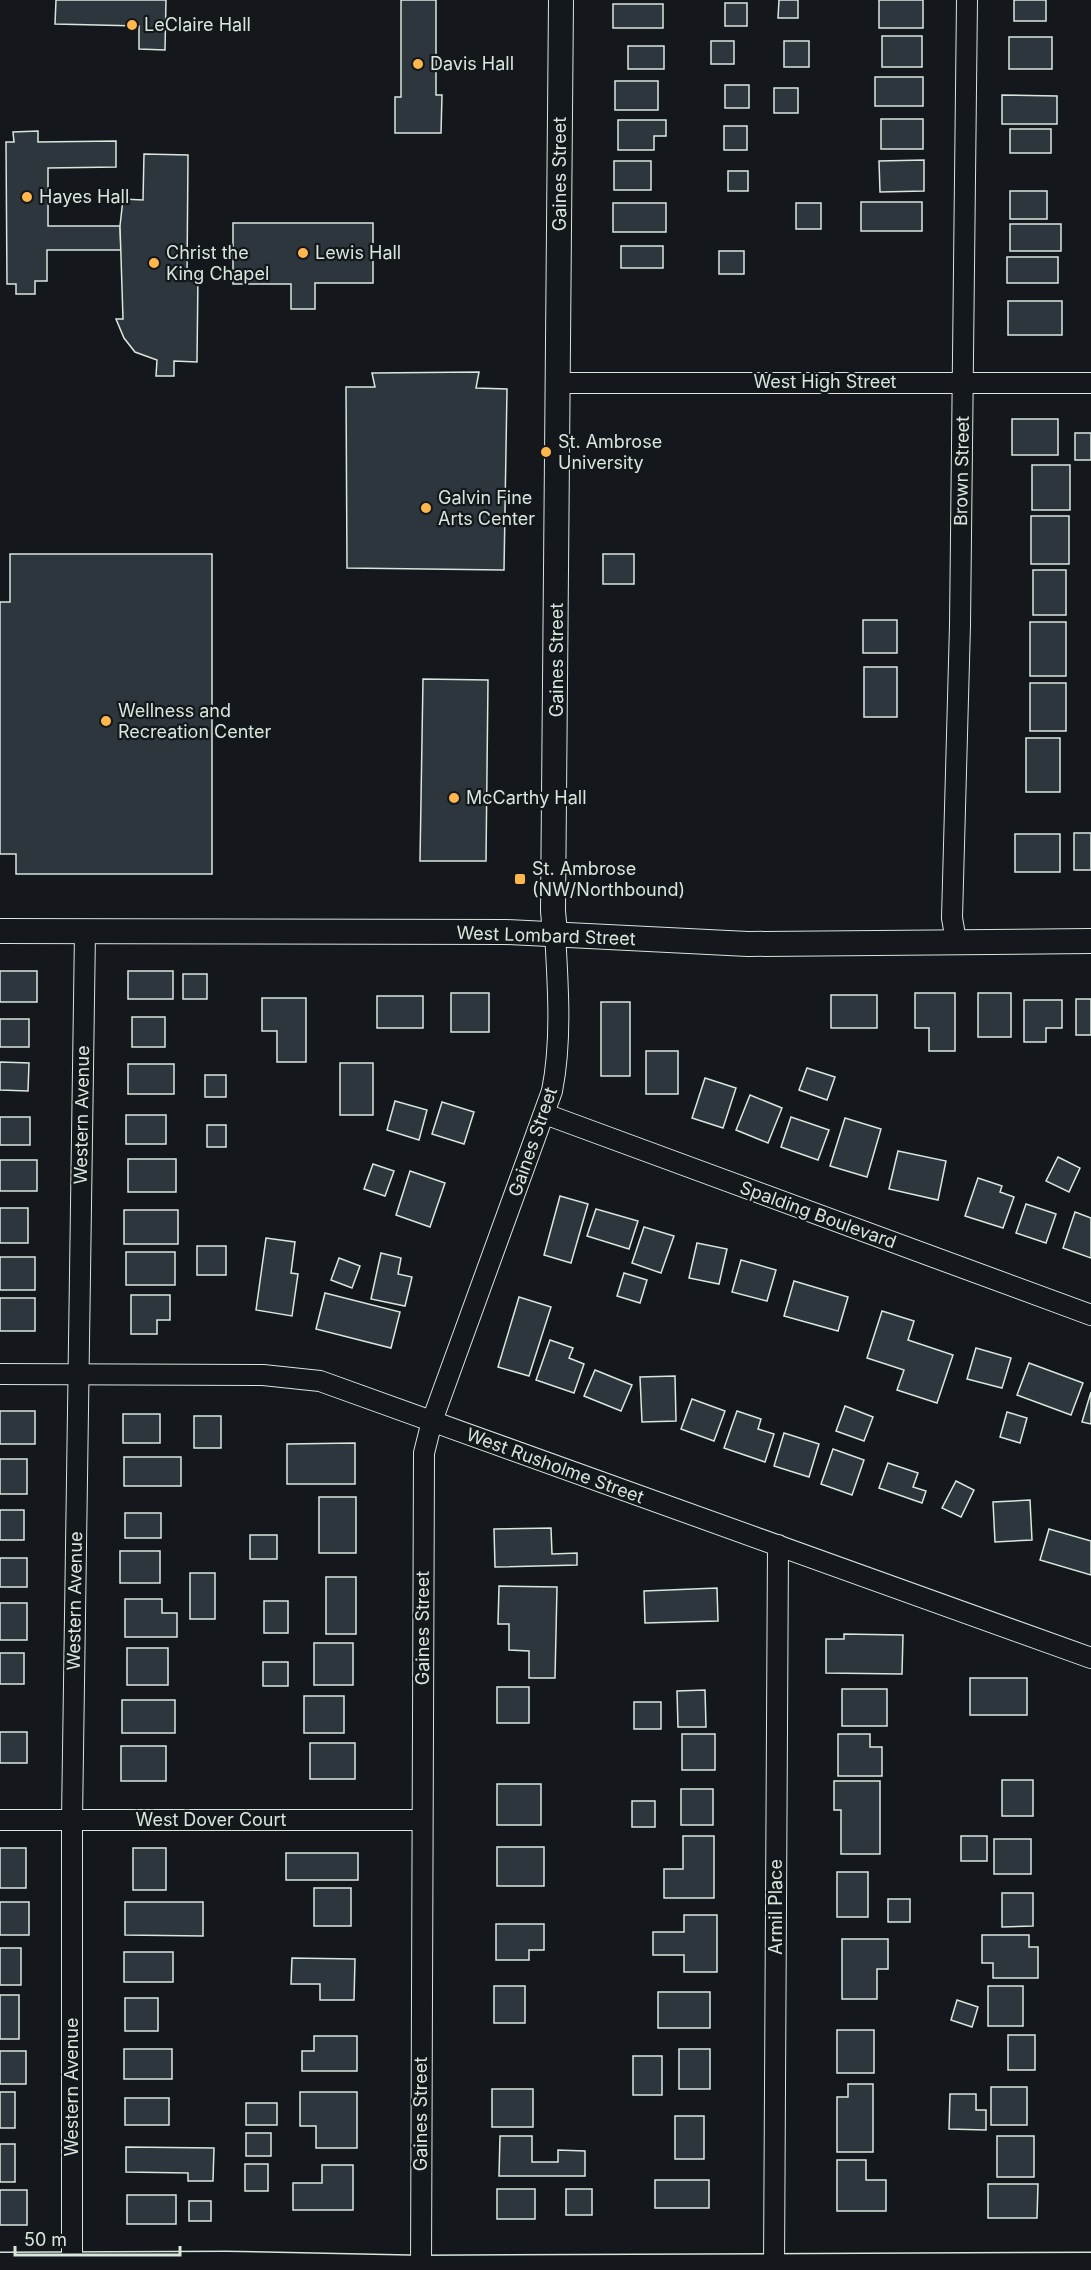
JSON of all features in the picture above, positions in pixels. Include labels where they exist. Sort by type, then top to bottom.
[{"type":"main road","points":[[0,2267],[421,2270],[1091,2267]]},
{"type":"street","name":"Gaines Street","points":[[421,2270],[424,1453],[432,1421],[545,1114],[555,1072],[558,971],[553,911],[561,0]]},
{"type":"street","name":"Brown Street","points":[[956,941],[952,918],[960,625],[967,0]]},
{"type":"street","name":"West High Street","points":[[558,383],[1091,382]]},
{"type":"street","name":"West Lombard Street","points":[[0,931],[555,933],[748,944],[1091,941]]},
{"type":"street","name":"Western Avenue","points":[[72,2268],[72,1820],[85,932]]},
{"type":"street","name":"Spalding Boulevard","points":[[545,1114],[1091,1315]]},
{"type":"street","name":"West Rusholme Street","points":[[0,1374],[263,1375],[320,1381],[1091,1658]]},
{"type":"street","name":"Armil Place","points":[[774,2268],[778,1545]]},
{"type":"street","name":"West Dover Court","points":[[0,1820],[422,1820]]},
{"type":"building","name":"LeClaire Hall","points":[[56,0],[166,0],[165,50],[139,49],[139,26],[55,24]]},
{"type":"building","name":"Davis Hall","points":[[401,0],[436,0],[436,95],[442,95],[441,133],[395,133],[395,97],[401,97]]},
{"type":"building","points":[[779,0],[798,0],[798,18],[778,18]]},
{"type":"building","points":[[879,0],[923,0],[923,28],[879,28]]},
{"type":"building","points":[[1014,0],[1046,0],[1046,21],[1014,21]]},
{"type":"building","points":[[725,3],[747,3],[747,26],[725,26]]},
{"type":"building","points":[[613,4],[663,4],[663,28],[613,28]]},
{"type":"building","points":[[882,36],[922,36],[922,67],[882,67]]},
{"type":"building","points":[[1009,37],[1052,37],[1052,69],[1009,69]]},
{"type":"building","points":[[711,41],[734,41],[734,64],[711,64]]},
{"type":"building","points":[[784,41],[809,41],[809,67],[784,67]]},
{"type":"building","points":[[628,46],[664,46],[664,69],[628,69]]},
{"type":"building","points":[[875,77],[923,77],[923,106],[875,106]]},
{"type":"building","points":[[615,81],[658,81],[658,110],[615,110]]},
{"type":"building","points":[[725,85],[749,85],[749,108],[725,108]]},
{"type":"building","points":[[774,88],[798,88],[798,113],[774,113]]},
{"type":"building","points":[[1002,95],[1057,96],[1057,124],[1002,124]]},
{"type":"building","points":[[881,119],[923,119],[923,149],[881,149]]},
{"type":"building","points":[[618,120],[666,120],[666,136],[654,136],[654,150],[618,150]]},
{"type":"building","points":[[724,126],[747,126],[747,150],[724,150]]},
{"type":"building","points":[[1010,129],[1051,129],[1051,153],[1010,153]]},
{"type":"building","name":"Hayes Hall","points":[[38,131],[38,142],[116,141],[116,167],[48,168],[48,226],[120,226],[121,250],[47,250],[47,281],[35,281],[35,294],[16,294],[16,284],[7,284],[6,142],[14,142],[13,132]]},
{"type":"building","name":"Christ the King Chapel","points":[[144,154],[188,155],[187,275],[198,275],[197,362],[174,361],[174,376],[156,376],[157,360],[135,352],[124,338],[116,319],[123,319],[120,226],[123,199],[143,200]]},
{"type":"building","points":[[924,160],[924,191],[880,192],[879,161]]},
{"type":"building","points":[[614,161],[651,161],[651,190],[614,190]]},
{"type":"building","points":[[728,171],[748,171],[748,191],[728,191]]},
{"type":"building","points":[[1010,191],[1047,191],[1047,219],[1010,219]]},
{"type":"building","points":[[861,202],[922,202],[922,231],[861,231]]},
{"type":"building","points":[[613,203],[666,203],[666,232],[613,232]]},
{"type":"building","points":[[796,203],[821,203],[821,229],[796,229]]},
{"type":"building","name":"Lewis Hall","points":[[233,223],[373,223],[373,283],[315,283],[315,309],[291,309],[291,284],[233,284]]},
{"type":"building","points":[[1010,224],[1061,224],[1061,251],[1010,251]]},
{"type":"building","points":[[621,246],[663,246],[663,268],[621,268]]},
{"type":"building","points":[[719,251],[744,251],[744,274],[719,274]]},
{"type":"building","points":[[1007,257],[1058,257],[1058,283],[1007,283]]},
{"type":"building","points":[[1008,301],[1062,301],[1062,335],[1008,335]]},
{"type":"building","name":"Galvin Fine Arts Center","points":[[479,372],[476,388],[507,389],[504,570],[347,568],[346,387],[375,387],[372,373]]},
{"type":"building","points":[[1012,419],[1058,419],[1058,455],[1012,455]]},
{"type":"building","points":[[1075,433],[1091,433],[1091,460],[1075,460]]},
{"type":"building","points":[[1032,465],[1070,465],[1070,510],[1032,510]]},
{"type":"building","points":[[1031,516],[1069,516],[1069,564],[1031,564]]},
{"type":"building","name":"Wellness and Recreation Center","points":[[10,554],[212,554],[212,874],[16,874],[16,854],[0,854],[0,602],[10,602]]},
{"type":"building","points":[[603,554],[634,554],[634,584],[603,584]]},
{"type":"building","points":[[1033,570],[1066,570],[1066,615],[1033,615]]},
{"type":"building","points":[[863,620],[897,620],[897,653],[863,653]]},
{"type":"building","points":[[1030,622],[1066,622],[1066,676],[1030,676]]},
{"type":"building","points":[[864,667],[897,667],[897,717],[864,717]]},
{"type":"building","name":"McCarthy Hall","points":[[423,679],[488,680],[486,861],[420,861]]},
{"type":"building","points":[[1030,683],[1066,683],[1066,731],[1030,731]]},
{"type":"building","points":[[1026,738],[1060,738],[1060,792],[1026,792]]},
{"type":"building","points":[[1074,833],[1091,833],[1091,870],[1074,870]]},
{"type":"building","points":[[1015,834],[1060,834],[1060,872],[1015,872]]},
{"type":"building","points":[[0,971],[37,971],[37,1002],[0,1002]]},
{"type":"building","points":[[128,971],[173,971],[173,999],[128,999]]},
{"type":"building","points":[[183,974],[207,974],[207,999],[183,999]]},
{"type":"building","points":[[451,993],[489,993],[489,1032],[451,1032]]},
{"type":"building","points":[[915,993],[955,993],[955,1051],[929,1051],[929,1028],[915,1028]]},
{"type":"building","points":[[978,993],[1011,993],[1011,1037],[978,1037]]},
{"type":"building","points":[[831,995],[877,995],[877,1028],[831,1028]]},
{"type":"building","points":[[377,996],[423,996],[423,1028],[377,1028]]},
{"type":"building","points":[[262,998],[306,998],[306,1062],[277,1062],[277,1031],[262,1031]]},
{"type":"building","points":[[1076,999],[1091,999],[1091,1035],[1076,1035]]},
{"type":"building","points":[[1024,1000],[1062,1000],[1062,1028],[1046,1028],[1046,1042],[1024,1042]]},
{"type":"building","points":[[601,1002],[630,1002],[630,1076],[601,1076]]},
{"type":"building","points":[[132,1017],[165,1017],[165,1047],[132,1047]]},
{"type":"building","points":[[0,1019],[29,1019],[29,1047],[0,1047]]},
{"type":"building","points":[[646,1051],[678,1051],[678,1094],[646,1094]]},
{"type":"building","points":[[0,1062],[29,1063],[28,1091],[0,1090]]},
{"type":"building","points":[[340,1063],[373,1063],[373,1115],[340,1115]]},
{"type":"building","points":[[128,1064],[174,1064],[174,1094],[128,1094]]},
{"type":"building","points":[[807,1068],[835,1077],[827,1100],[799,1090]]},
{"type":"building","points":[[205,1075],[226,1075],[226,1097],[205,1097]]},
{"type":"building","points":[[705,1078],[736,1088],[723,1128],[692,1118]]},
{"type":"building","points":[[750,1095],[782,1108],[768,1143],[736,1130]]},
{"type":"building","points":[[395,1101],[427,1110],[419,1140],[387,1130]]},
{"type":"building","points":[[442,1102],[474,1112],[464,1144],[432,1134]]},
{"type":"building","points":[[126,1115],[166,1115],[166,1144],[126,1144]]},
{"type":"building","points":[[0,1117],[30,1117],[30,1145],[0,1145]]},
{"type":"building","points":[[791,1117],[829,1130],[818,1160],[781,1147]]},
{"type":"building","points":[[845,1118],[881,1129],[867,1177],[830,1166]]},
{"type":"building","points":[[207,1125],[226,1125],[226,1147],[207,1147]]},
{"type":"building","points":[[898,1151],[946,1161],[938,1200],[889,1189]]},
{"type":"building","points":[[1058,1157],[1080,1168],[1069,1192],[1046,1181]]},
{"type":"building","points":[[128,1159],[176,1159],[176,1192],[128,1192]]},
{"type":"building","points":[[0,1160],[37,1160],[37,1191],[0,1191]]},
{"type":"building","points":[[373,1164],[394,1171],[385,1196],[364,1189]]},
{"type":"building","points":[[410,1171],[445,1183],[430,1227],[396,1215]]},
{"type":"building","points":[[978,1178],[1002,1186],[1000,1192],[1014,1197],[1003,1228],[965,1216]]},
{"type":"building","points":[[560,1196],[588,1204],[571,1263],[544,1255]]},
{"type":"building","points":[[1026,1204],[1056,1214],[1046,1243],[1016,1233]]},
{"type":"building","points":[[0,1208],[28,1208],[28,1243],[0,1243]]},
{"type":"building","points":[[596,1209],[638,1221],[629,1249],[587,1236]]},
{"type":"building","points":[[124,1210],[178,1210],[178,1244],[124,1244]]},
{"type":"building","points":[[1075,1212],[1091,1218],[1091,1258],[1063,1248]]},
{"type":"building","points":[[644,1227],[674,1236],[661,1273],[632,1263]]},
{"type":"building","points":[[266,1238],[295,1242],[291,1273],[298,1274],[292,1316],[256,1310]]},
{"type":"building","points":[[697,1243],[727,1249],[719,1284],[689,1278]]},
{"type":"building","points":[[197,1246],[226,1246],[226,1275],[197,1275]]},
{"type":"building","points":[[126,1252],[175,1252],[175,1285],[126,1285]]},
{"type":"building","points":[[381,1253],[401,1258],[398,1274],[412,1277],[405,1306],[371,1299]]},
{"type":"building","points":[[0,1257],[35,1257],[35,1290],[0,1290]]},
{"type":"building","points":[[339,1258],[360,1266],[352,1288],[331,1280]]},
{"type":"building","points":[[741,1260],[776,1270],[767,1301],[732,1292]]},
{"type":"building","points":[[624,1273],[647,1280],[640,1303],[617,1296]]},
{"type":"building","points":[[794,1281],[848,1297],[838,1331],[784,1316]]},
{"type":"building","points":[[325,1293],[400,1312],[391,1348],[316,1329]]},
{"type":"building","points":[[131,1295],[170,1295],[170,1320],[157,1320],[157,1334],[131,1334]]},
{"type":"building","points":[[519,1297],[551,1307],[529,1376],[498,1367]]},
{"type":"building","points":[[0,1298],[35,1298],[35,1331],[0,1331]]},
{"type":"building","points":[[882,1311],[914,1321],[908,1340],[953,1355],[937,1403],[897,1390],[904,1370],[867,1358]]},
{"type":"building","points":[[550,1340],[573,1348],[569,1358],[584,1364],[574,1393],[536,1380]]},
{"type":"building","points":[[976,1348],[1011,1358],[1002,1388],[967,1379]]},
{"type":"building","points":[[1029,1363],[1083,1383],[1071,1415],[1017,1395]]},
{"type":"building","points":[[595,1370],[632,1385],[621,1411],[584,1396]]},
{"type":"building","points":[[675,1376],[676,1421],[642,1422],[640,1377]]},
{"type":"building","points":[[1091,1392],[1091,1424],[1082,1422]]},
{"type":"building","points":[[692,1399],[725,1411],[714,1441],[681,1429]]},
{"type":"building","points":[[845,1406],[873,1417],[864,1441],[836,1431]]},
{"type":"building","points":[[0,1411],[35,1411],[35,1444],[0,1444]]},
{"type":"building","points":[[737,1411],[761,1419],[758,1429],[774,1434],[765,1462],[724,1448]]},
{"type":"building","points":[[1007,1412],[1027,1418],[1020,1443],[1000,1437]]},
{"type":"building","points":[[123,1414],[160,1414],[160,1443],[123,1443]]},
{"type":"building","points":[[194,1416],[221,1416],[221,1448],[194,1448]]},
{"type":"building","points":[[784,1433],[819,1444],[809,1477],[774,1466]]},
{"type":"building","points":[[355,1443],[355,1484],[287,1484],[287,1444]]},
{"type":"building","points":[[833,1449],[864,1460],[852,1495],[821,1484]]},
{"type":"building","points":[[124,1457],[181,1457],[181,1486],[124,1486]]},
{"type":"building","points":[[0,1459],[27,1459],[27,1494],[0,1494]]},
{"type":"building","points":[[888,1463],[918,1473],[913,1487],[926,1491],[922,1503],[879,1488]]},
{"type":"building","points":[[956,1481],[974,1490],[961,1517],[942,1508]]},
{"type":"building","points":[[319,1497],[356,1497],[356,1553],[319,1553]]},
{"type":"building","points":[[1030,1500],[1032,1540],[995,1542],[993,1502]]},
{"type":"building","points":[[0,1510],[24,1510],[24,1540],[0,1540]]},
{"type":"building","points":[[125,1513],[161,1513],[161,1538],[125,1538]]},
{"type":"building","points":[[551,1528],[552,1554],[577,1553],[577,1565],[495,1567],[494,1529]]},
{"type":"building","points":[[1049,1529],[1091,1541],[1091,1575],[1040,1560]]},
{"type":"building","points":[[250,1535],[277,1535],[277,1559],[250,1559]]},
{"type":"building","points":[[120,1551],[160,1551],[160,1583],[120,1583]]},
{"type":"building","points":[[0,1558],[27,1558],[27,1587],[0,1587]]},
{"type":"building","points":[[190,1573],[215,1573],[215,1619],[190,1619]]},
{"type":"building","points":[[326,1577],[356,1577],[356,1634],[326,1634]]},
{"type":"building","points":[[499,1586],[557,1587],[555,1678],[529,1678],[529,1651],[509,1650],[509,1624],[498,1624]]},
{"type":"building","points":[[717,1588],[718,1621],[645,1623],[644,1591]]},
{"type":"building","points":[[125,1599],[162,1599],[162,1613],[177,1613],[177,1637],[125,1637]]},
{"type":"building","points":[[264,1601],[288,1601],[288,1633],[264,1633]]},
{"type":"building","points":[[0,1603],[27,1603],[27,1640],[0,1640]]},
{"type":"building","points":[[844,1634],[903,1635],[902,1674],[826,1673],[826,1639],[844,1639]]},
{"type":"building","points":[[314,1643],[353,1643],[353,1685],[314,1685]]},
{"type":"building","points":[[127,1648],[168,1648],[168,1685],[127,1685]]},
{"type":"building","points":[[0,1653],[24,1653],[24,1684],[0,1684]]},
{"type":"building","points":[[263,1662],[288,1662],[288,1686],[263,1686]]},
{"type":"building","points":[[970,1678],[1027,1678],[1027,1715],[970,1715]]},
{"type":"building","points":[[497,1687],[529,1687],[529,1723],[497,1723]]},
{"type":"building","points":[[842,1689],[887,1689],[887,1726],[842,1726]]},
{"type":"building","points":[[705,1690],[706,1727],[678,1727],[677,1691]]},
{"type":"building","points":[[304,1696],[344,1696],[344,1733],[304,1733]]},
{"type":"building","points":[[122,1700],[175,1700],[175,1733],[122,1733]]},
{"type":"building","points":[[634,1702],[661,1702],[661,1729],[634,1729]]},
{"type":"building","points":[[0,1732],[27,1732],[27,1763],[0,1763]]},
{"type":"building","points":[[682,1734],[715,1734],[715,1770],[682,1770]]},
{"type":"building","points":[[838,1734],[870,1734],[870,1747],[882,1747],[882,1776],[838,1776]]},
{"type":"building","points":[[310,1743],[355,1743],[355,1779],[310,1779]]},
{"type":"building","points":[[121,1746],[166,1746],[166,1781],[121,1781]]},
{"type":"building","points":[[1002,1780],[1033,1780],[1033,1816],[1002,1816]]},
{"type":"building","points":[[834,1781],[880,1781],[880,1854],[841,1854],[841,1810],[834,1810]]},
{"type":"building","points":[[497,1784],[541,1784],[541,1825],[497,1825]]},
{"type":"building","points":[[681,1789],[713,1789],[713,1825],[681,1825]]},
{"type":"building","points":[[632,1801],[655,1801],[655,1827],[632,1827]]},
{"type":"building","points":[[683,1836],[714,1836],[714,1898],[664,1898],[664,1869],[683,1869]]},
{"type":"building","points":[[961,1836],[987,1836],[987,1861],[961,1861]]},
{"type":"building","points":[[994,1839],[1031,1839],[1031,1874],[994,1874]]},
{"type":"building","points":[[497,1847],[544,1847],[544,1886],[497,1886]]},
{"type":"building","points":[[0,1848],[26,1848],[26,1888],[0,1888]]},
{"type":"building","points":[[133,1848],[166,1848],[166,1890],[133,1890]]},
{"type":"building","points":[[286,1853],[358,1853],[358,1880],[286,1880]]},
{"type":"building","points":[[837,1872],[868,1872],[868,1917],[837,1917]]},
{"type":"building","points":[[314,1888],[351,1888],[351,1926],[314,1926]]},
{"type":"building","points":[[1002,1893],[1033,1893],[1033,1926],[1002,1927]]},
{"type":"building","points":[[888,1899],[910,1899],[910,1922],[888,1922]]},
{"type":"building","points":[[0,1902],[29,1902],[29,1935],[0,1935]]},
{"type":"building","points":[[125,1902],[203,1902],[203,1936],[125,1935]]},
{"type":"building","points":[[684,1915],[717,1915],[717,1972],[684,1972],[684,1955],[653,1955],[653,1932],[684,1932]]},
{"type":"building","points":[[496,1924],[544,1924],[544,1950],[529,1950],[529,1960],[496,1960]]},
{"type":"building","points":[[982,1935],[1029,1935],[1029,1947],[1038,1947],[1038,1978],[993,1978],[993,1963],[982,1963]]},
{"type":"building","points":[[842,1939],[888,1939],[888,1969],[877,1969],[877,1999],[842,1999]]},
{"type":"building","points":[[0,1948],[21,1948],[21,1985],[0,1985]]},
{"type":"building","points":[[124,1952],[173,1952],[173,1982],[124,1982]]},
{"type":"building","points":[[292,1958],[355,1959],[354,2000],[320,2000],[320,1984],[291,1984]]},
{"type":"building","points":[[494,1986],[525,1986],[525,2023],[494,2023]]},
{"type":"building","points":[[988,1986],[1023,1986],[1023,2026],[988,2026]]},
{"type":"building","points":[[658,1992],[710,1992],[710,2028],[658,2028]]},
{"type":"building","points":[[0,1995],[19,1995],[19,2039],[0,2039]]},
{"type":"building","points":[[125,1998],[158,1998],[158,2031],[125,2031]]},
{"type":"building","points":[[957,2000],[978,2007],[972,2027],[951,2020]]},
{"type":"building","points":[[837,2030],[874,2030],[874,2073],[837,2073]]},
{"type":"building","points":[[1008,2035],[1035,2035],[1035,2070],[1008,2070]]},
{"type":"building","points":[[314,2036],[357,2036],[357,2071],[302,2071],[302,2051],[314,2051]]},
{"type":"building","points":[[124,2049],[172,2049],[172,2079],[124,2079]]},
{"type":"building","points":[[679,2049],[710,2049],[710,2089],[679,2089]]},
{"type":"building","points":[[0,2051],[26,2051],[26,2084],[0,2084]]},
{"type":"building","points":[[633,2056],[662,2056],[662,2095],[633,2095]]},
{"type":"building","points":[[848,2084],[873,2084],[873,2152],[837,2152],[837,2097],[848,2097]]},
{"type":"building","points":[[991,2087],[1027,2087],[1027,2125],[991,2125]]},
{"type":"building","points":[[492,2089],[533,2089],[533,2127],[492,2127]]},
{"type":"building","points":[[0,2092],[15,2092],[15,2128],[0,2128]]},
{"type":"building","points":[[300,2092],[357,2092],[357,2148],[316,2148],[316,2126],[300,2126]]},
{"type":"building","points":[[950,2094],[976,2094],[976,2110],[986,2110],[986,2130],[949,2129]]},
{"type":"building","points":[[125,2098],[169,2098],[169,2125],[125,2125]]},
{"type":"building","points":[[246,2103],[277,2103],[277,2125],[246,2125]]},
{"type":"building","points":[[675,2116],[704,2116],[704,2159],[675,2159]]},
{"type":"building","points":[[246,2133],[271,2133],[271,2156],[246,2156]]},
{"type":"building","points":[[500,2136],[532,2136],[532,2162],[558,2162],[558,2150],[585,2151],[585,2176],[499,2176]]},
{"type":"building","points":[[997,2136],[1034,2136],[1034,2177],[997,2177]]},
{"type":"building","points":[[0,2144],[15,2144],[15,2182],[0,2182]]},
{"type":"building","points":[[126,2147],[214,2148],[213,2181],[188,2181],[188,2173],[126,2172]]},
{"type":"building","points":[[837,2160],[866,2160],[866,2180],[886,2180],[886,2211],[837,2211]]},
{"type":"building","points":[[245,2164],[268,2164],[268,2191],[245,2191]]},
{"type":"building","points":[[322,2165],[353,2165],[353,2210],[293,2210],[293,2183],[322,2183]]},
{"type":"building","points":[[655,2180],[709,2180],[709,2208],[655,2208]]},
{"type":"building","points":[[988,2184],[1038,2184],[1037,2218],[988,2218]]},
{"type":"building","points":[[497,2189],[535,2189],[535,2219],[497,2219]]},
{"type":"building","points":[[566,2189],[592,2189],[592,2215],[566,2215]]},
{"type":"building","points":[[0,2190],[27,2190],[27,2225],[0,2225]]},
{"type":"building","points":[[127,2195],[176,2195],[176,2224],[127,2224]]},
{"type":"building","points":[[189,2201],[211,2201],[211,2221],[189,2221]]},
{"type":"place","name":"LeClaire Hall","points":[[132,25]]},
{"type":"place","name":"Davis Hall","points":[[418,64]]},
{"type":"place","name":"Hayes Hall","points":[[27,197]]},
{"type":"place","name":"Lewis Hall","points":[[303,253]]},
{"type":"place","name":"Christ the King Chapel","points":[[154,263]]},
{"type":"place","name":"St. Ambrose University","points":[[546,452]]},
{"type":"place","name":"Galvin Fine Arts Center","points":[[426,508]]},
{"type":"place","name":"Wellness and Recreation Center","points":[[106,721]]},
{"type":"place","name":"McCarthy Hall","points":[[454,798]]},
{"type":"place","name":"St. Ambrose (NW/Northbound)","points":[[520,879]]}]
